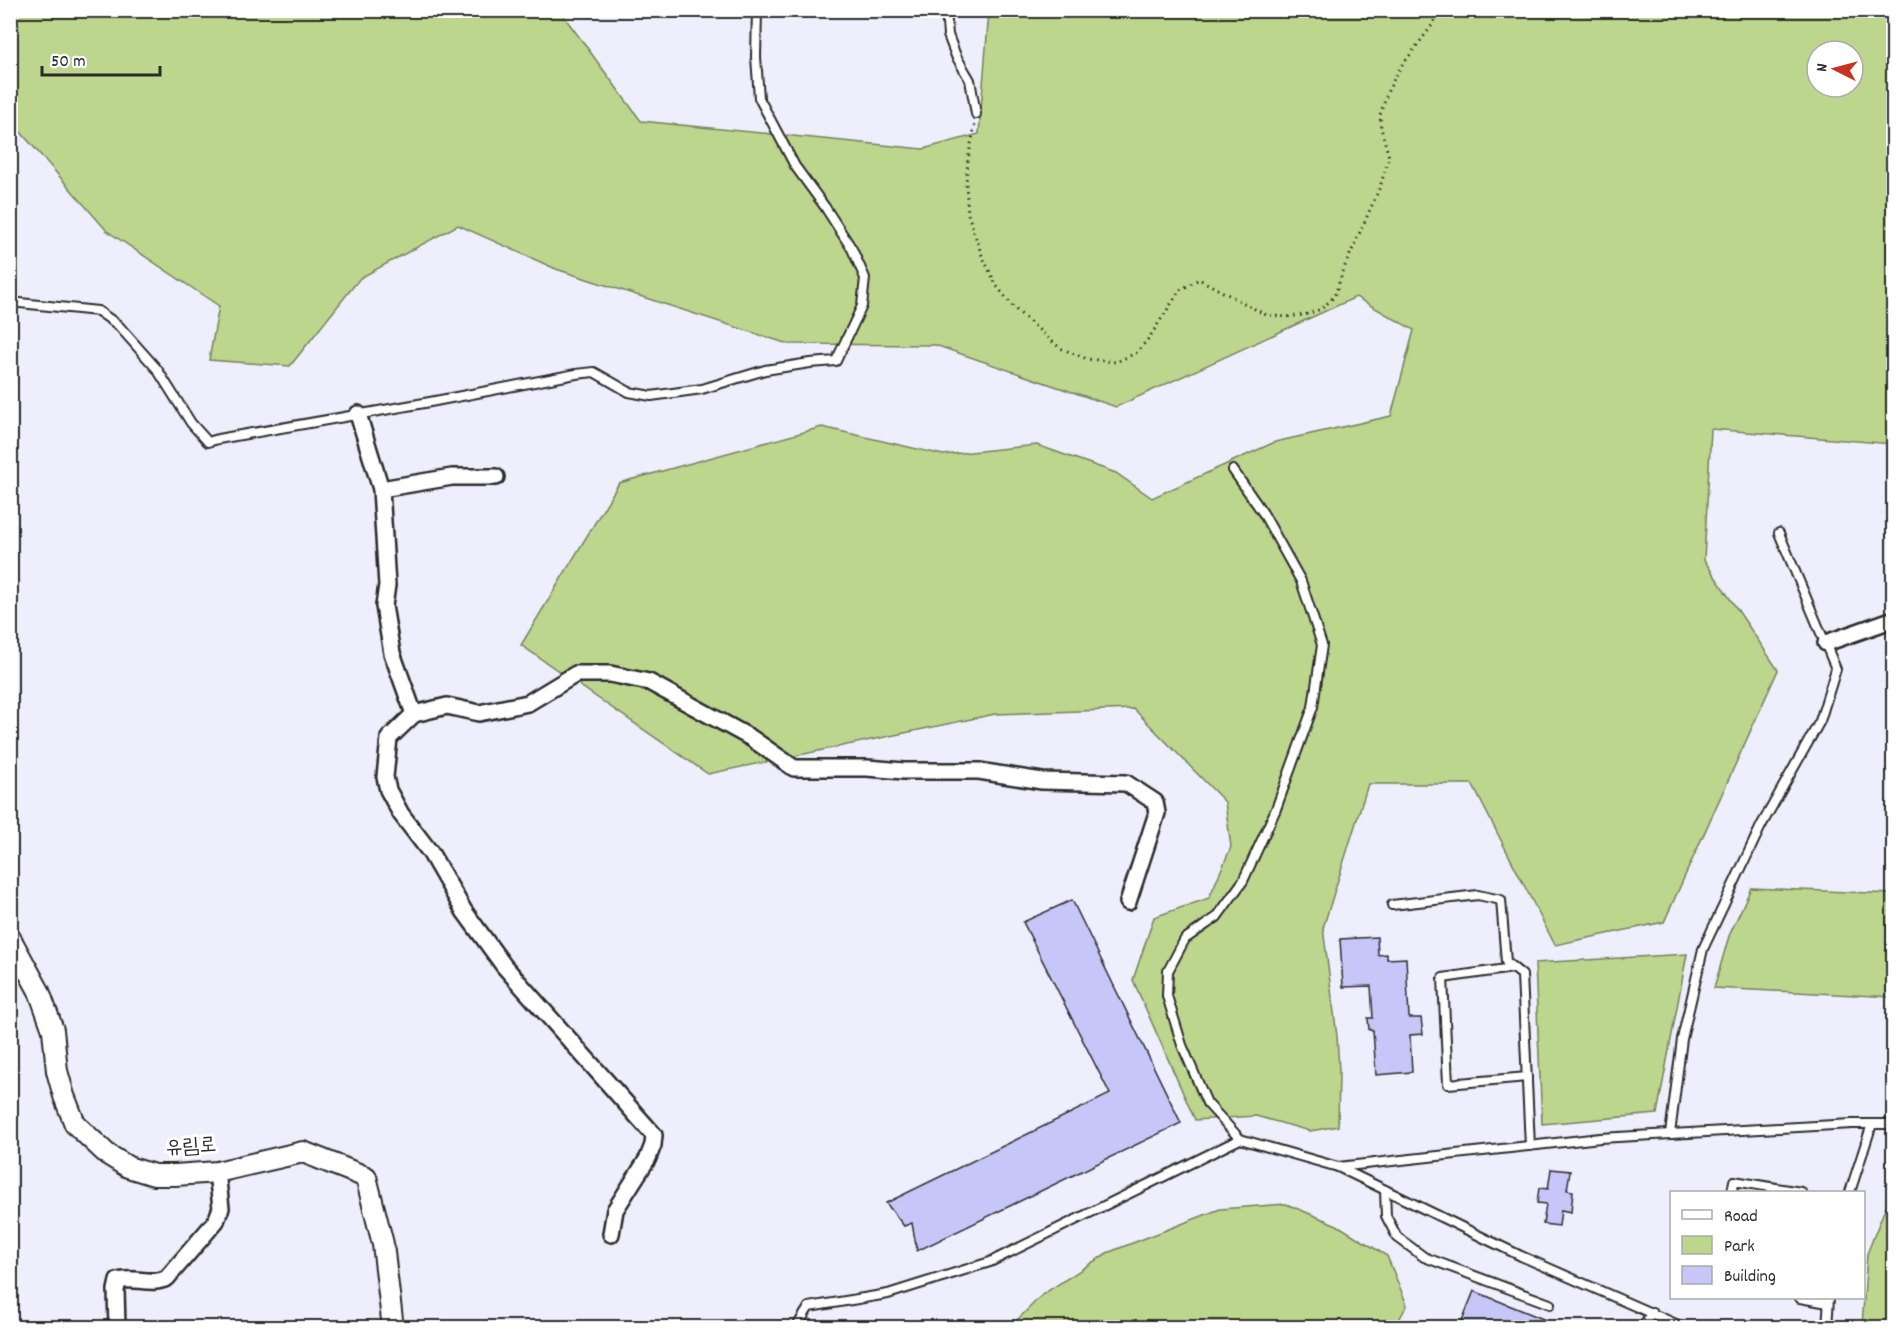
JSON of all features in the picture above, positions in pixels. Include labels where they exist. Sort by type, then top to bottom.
[{"type":"street","points":[[358,414],[381,489],[387,585],[384,606],[392,653],[414,714]]},
{"type":"street","points":[[381,489],[452,477],[496,477]]},
{"type":"street","points":[[1826,644],[1893,619]]},
{"type":"street","points":[[611,1234],[615,1210],[648,1158],[654,1135],[504,966],[464,911],[430,852],[402,814],[388,790],[385,777],[389,738],[414,714],[447,706],[479,712],[528,703],[576,674],[610,674],[649,682],[750,738],[794,768],[980,771],[1042,781],[1126,783],[1155,802],[1157,813],[1128,902]]},
{"type":"street","name":"유림로","points":[[10,938],[18,970],[39,991],[53,1029],[57,1071],[75,1124],[106,1154],[128,1167],[154,1175],[175,1175],[217,1172],[303,1152],[366,1177],[383,1244],[393,1328]]},
{"type":"street","points":[[117,1328],[116,1290],[118,1281],[125,1279],[160,1282],[167,1278],[216,1221],[221,1208],[217,1172]]},
{"type":"lane","points":[[10,302],[98,311],[118,325],[156,369],[191,423],[208,442],[585,373],[594,372],[629,392],[651,396],[702,389],[765,370],[836,361],[862,306],[865,278],[852,249],[795,166],[759,98],[756,57],[757,10]]},
{"type":"lane","points":[[946,10],[948,35],[956,56],[970,80],[976,114]]},
{"type":"lane","points":[[1233,470],[1263,513],[1301,581],[1322,645],[1313,707],[1276,809],[1243,881],[1217,917],[1185,939],[1168,971],[1167,996],[1182,1045],[1207,1103],[1240,1139],[1338,1167],[1521,1256],[1685,1328]]},
{"type":"lane","points":[[1670,1134],[1682,1040],[1703,949],[1761,826],[1820,722],[1836,669],[1779,533]]},
{"type":"lane","points":[[1392,904],[1478,895],[1501,900],[1506,962],[1522,975],[1530,1146]]},
{"type":"lane","points":[[1513,968],[1443,978],[1448,1084],[1527,1077]]},
{"type":"lane","points":[[1850,1191],[1872,1124]]},
{"type":"lane","points":[[1338,1167],[1600,1138],[1893,1124]]},
{"type":"lane","points":[[796,1328],[809,1307],[888,1294],[990,1262],[1240,1139]]},
{"type":"lane","points":[[1732,1191],[1734,1181],[1795,1191]]},
{"type":"lane","points":[[1385,1190],[1386,1215],[1396,1237],[1424,1257],[1550,1304]]},
{"type":"lane","points":[[1827,1328],[1829,1300]]},
{"type":"lane","points":[[1642,1328],[1652,1312]]},
{"type":"path","points":[[976,114],[966,184],[968,214],[981,253],[996,285],[1015,309],[1060,348],[1087,359],[1116,362],[1136,353],[1149,338],[1180,290],[1199,279],[1266,315],[1286,317],[1304,315],[1321,309],[1334,297],[1345,266],[1380,187],[1389,157],[1380,115],[1388,91],[1398,71],[1433,24],[1438,10]]},
{"type":"green space","points":[[10,11],[560,11],[641,121],[923,149],[979,134],[989,11],[1893,11],[1893,444],[1711,429],[1704,560],[1778,670],[1664,922],[1555,945],[1472,784],[1368,784],[1323,928],[1337,1036],[1338,1126],[1310,1131],[1256,1116],[1195,1120],[1133,980],[1154,917],[1209,898],[1231,847],[1225,802],[1134,709],[995,714],[708,774],[521,645],[619,483],[822,427],[943,455],[1037,445],[1116,473],[1152,498],[1275,442],[1391,416],[1414,330],[1356,297],[1116,407],[935,345],[788,344],[556,269],[458,225],[360,278],[290,366],[209,360],[219,306],[107,231],[11,121]]},
{"type":"green space","points":[[1751,888],[1893,894],[1893,997],[1714,988],[1729,936]]},
{"type":"green space","points":[[1687,954],[1657,1114],[1542,1124],[1535,963]]},
{"type":"green space","points":[[1893,1188],[1893,1327],[1862,1327],[1867,1254]]},
{"type":"green space","points":[[1286,1204],[1337,1225],[1387,1256],[1407,1305],[1395,1327],[1010,1327],[1043,1294],[1107,1253],[1220,1209]]},
{"type":"building","points":[[1072,900],[1181,1123],[917,1251],[912,1223],[904,1226],[886,1203],[1110,1094],[1023,922]]},
{"type":"building","points":[[1377,937],[1378,955],[1387,954],[1387,959],[1406,958],[1409,1018],[1421,1018],[1423,1034],[1410,1035],[1412,1072],[1376,1075],[1373,1030],[1369,1030],[1368,1018],[1373,1018],[1371,986],[1343,987],[1340,939]]},
{"type":"building","points":[[1551,1169],[1570,1171],[1567,1190],[1573,1191],[1571,1212],[1561,1210],[1559,1226],[1543,1224],[1546,1204],[1537,1203],[1539,1188],[1548,1189]]},
{"type":"building","points":[[1474,1291],[1563,1327],[1563,1328],[1459,1328]]}]
